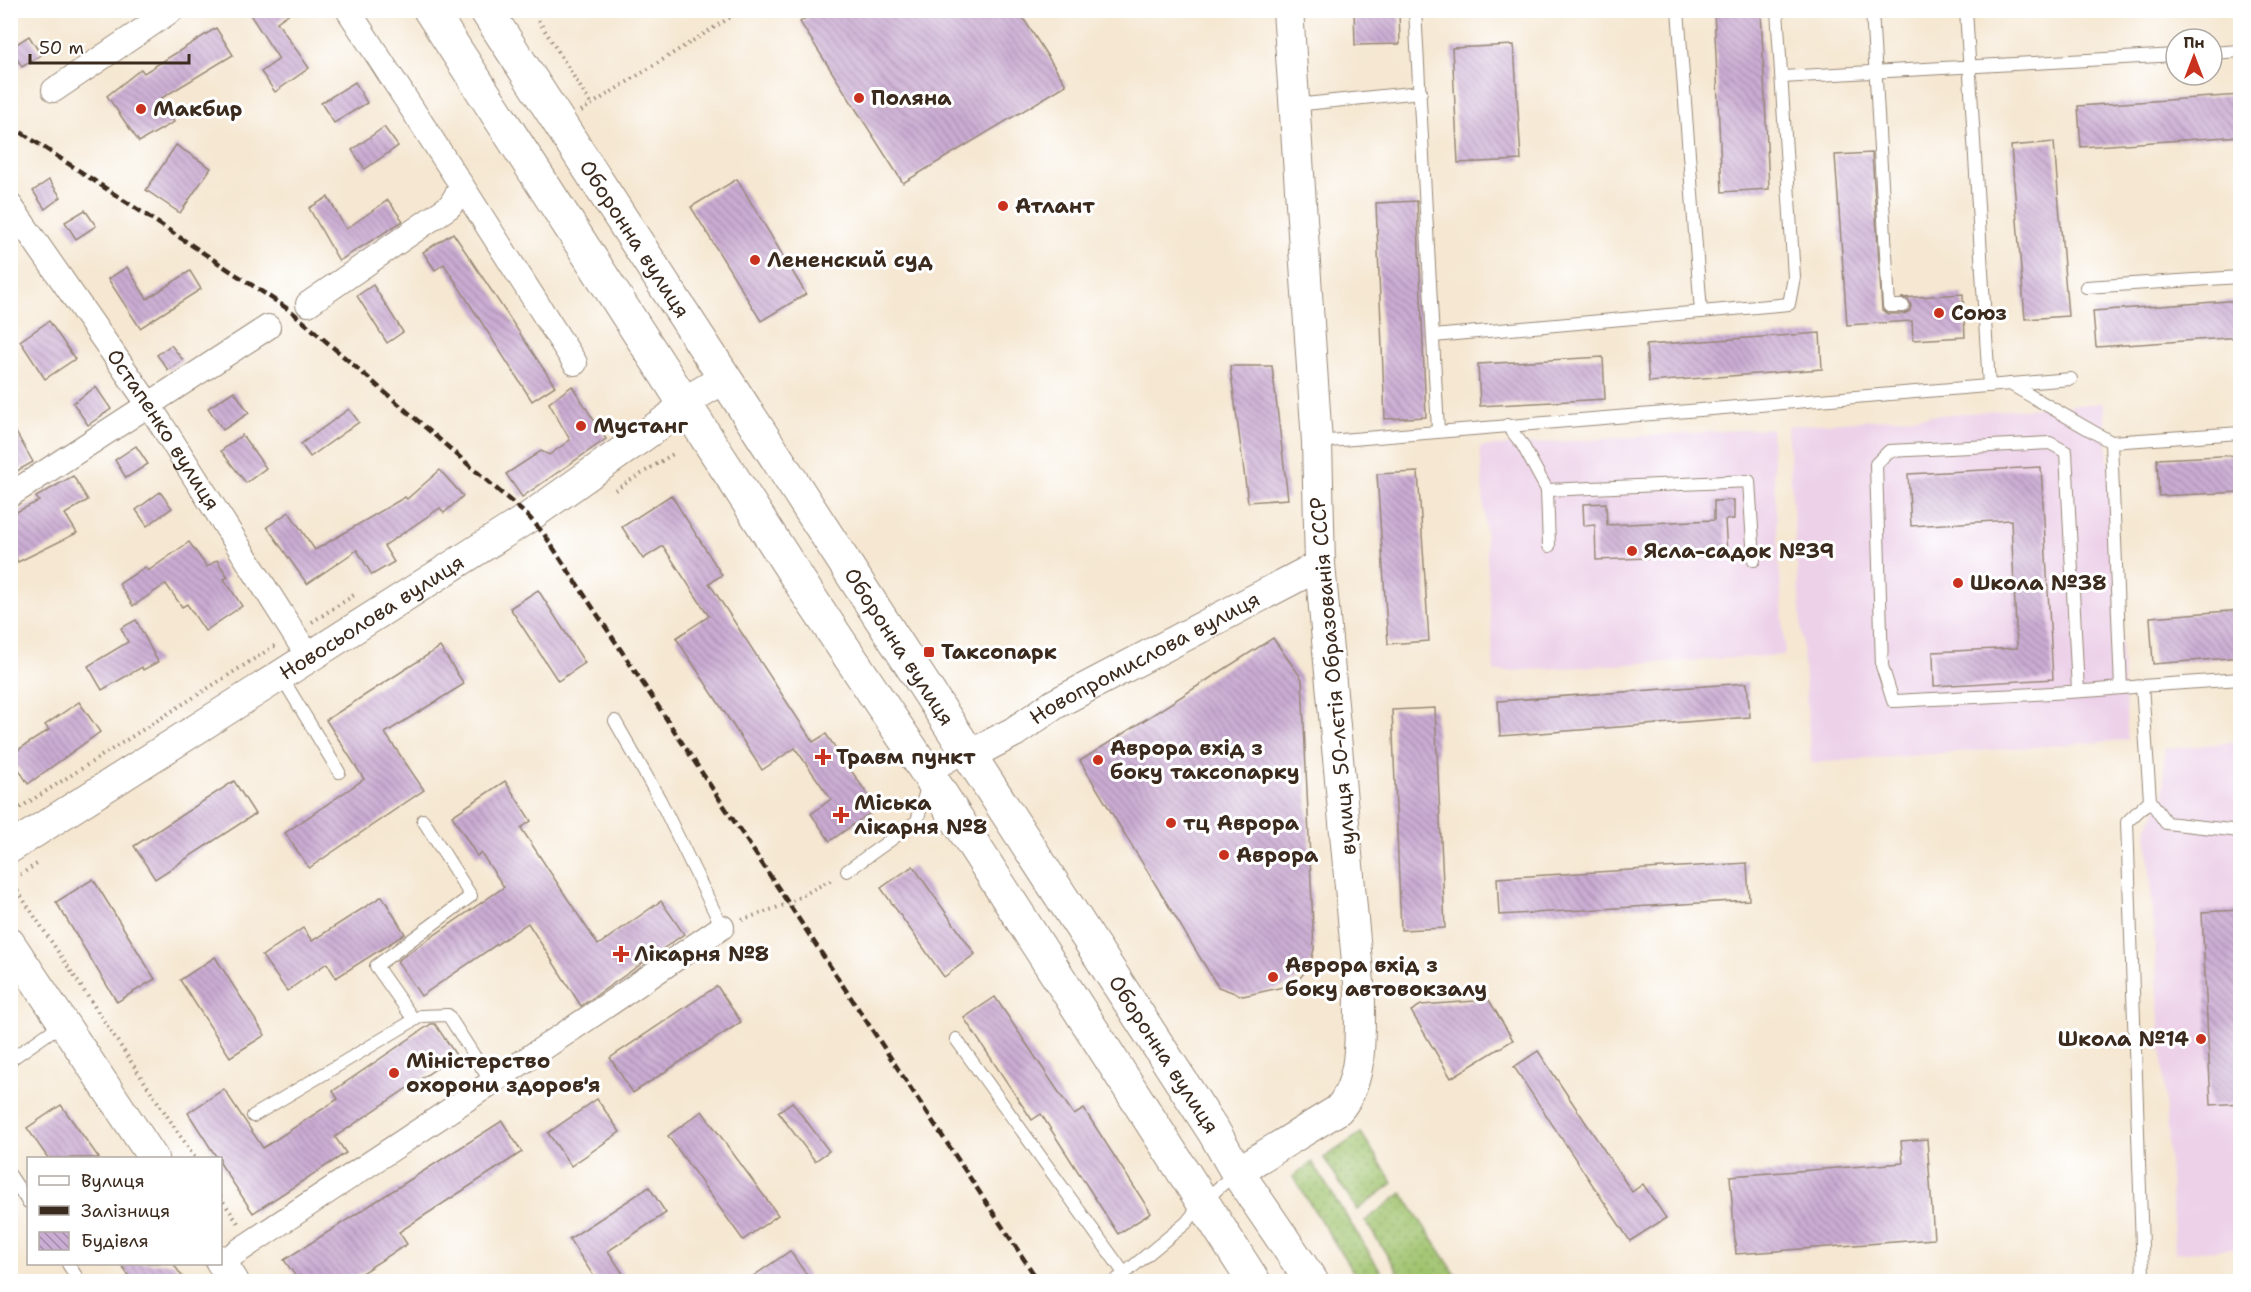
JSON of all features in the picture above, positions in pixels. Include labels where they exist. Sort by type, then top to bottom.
[{"type":"main road","points":[[430,10],[600,273],[686,401],[811,599],[930,777],[1254,1281]]},
{"type":"main road","name":"Оборонна вулиця","points":[[486,10],[1214,1132],[1237,1172],[1312,1281]]},
{"type":"street","points":[[54,90],[172,10]]},
{"type":"street","points":[[348,10],[575,363]]},
{"type":"street","name":"вулиця 50-лєтія Образованія СССР","points":[[1237,1172],[1338,1110],[1350,1097],[1355,1077],[1360,994],[1320,565],[1317,442],[1288,10]]},
{"type":"street","points":[[308,304],[450,206],[462,186]]},
{"type":"street","name":"Остапенко вулиця","points":[[10,205],[149,405],[310,659]]},
{"type":"street","points":[[10,495],[268,327]]},
{"type":"street","name":"Новосьолова вулиця","points":[[10,848],[530,517],[669,418],[686,401],[725,378]]},
{"type":"street","name":"Новопромислова вулиця","points":[[970,755],[1014,732],[1055,705],[1320,565]]},
{"type":"street","points":[[226,1268],[251,1242],[491,1082],[567,1035],[722,927]]},
{"type":"street","points":[[10,943],[152,1157]]},
{"type":"lane","points":[[1415,10],[1438,430]]},
{"type":"lane","points":[[1678,10],[1701,312]]},
{"type":"lane","points":[[1433,336],[1789,304],[1794,277],[1777,10]]},
{"type":"lane","points":[[1872,10],[1889,306],[1903,306]]},
{"type":"lane","points":[[1966,10],[1989,386]]},
{"type":"lane","points":[[2224,52],[2241,51]]},
{"type":"lane","points":[[1782,77],[2164,56]]},
{"type":"lane","points":[[1294,105],[1420,92]]},
{"type":"lane","points":[[2086,287],[2241,277]]},
{"type":"lane","points":[[1317,442],[1438,430],[2071,379]]},
{"type":"lane","points":[[2010,384],[2111,442],[2241,433]]},
{"type":"lane","points":[[1507,425],[1522,444],[1547,490],[1549,546]]},
{"type":"lane","points":[[2111,442],[2121,688]]},
{"type":"lane","points":[[2078,691],[2066,452],[2050,443],[1889,450],[1876,464],[1882,666],[1893,701],[2078,691],[2241,680]]},
{"type":"lane","points":[[1547,490],[1749,481],[1754,560]]},
{"type":"lane","points":[[281,676],[339,772]]},
{"type":"lane","points":[[2142,686],[2150,800],[2166,823],[2241,831]]},
{"type":"lane","points":[[615,721],[660,800],[722,927]]},
{"type":"lane","points":[[847,871],[917,821],[930,777],[970,755]]},
{"type":"lane","points":[[2143,1275],[2127,822],[2150,800]]},
{"type":"lane","points":[[414,1020],[376,966],[471,896],[423,820]]},
{"type":"lane","points":[[253,1116],[421,1016],[448,1015],[491,1082]]},
{"type":"lane","points":[[10,1060],[63,1023]]},
{"type":"lane","points":[[956,1039],[1124,1273]]},
{"type":"lane","points":[[1114,1281],[1186,1223],[1202,1203],[1237,1172]]},
{"type":"lane","points":[[10,1175],[27,1200]]},
{"type":"lane","points":[[69,1265],[80,1281]]},
{"type":"path","points":[[532,10],[591,104]]},
{"type":"path","points":[[560,124],[742,10]]},
{"type":"path","points":[[10,813],[293,633]]},
{"type":"path","points":[[722,927],[788,904],[847,871]]},
{"type":"path","points":[[11,881],[194,1157]]},
{"type":"path","points":[[222,1200],[251,1242]]},
{"type":"shaded area","name":"Школа №38","points":[[2104,403],[2128,740],[1811,763],[1787,426]]},
{"type":"shaded area","name":"Ясла-садок №39","points":[[1771,428],[1785,655],[1494,672],[1480,447]]},
{"type":"shaded area","name":"Школа №14","points":[[2240,742],[2240,1248],[2175,1253],[2147,829],[2164,794],[2164,749]]},
{"type":"green space","points":[[1361,1133],[1393,1183],[1357,1210],[1324,1158]]},
{"type":"green space","points":[[1312,1162],[1387,1281],[1359,1281],[1293,1177]]},
{"type":"green space","points":[[1402,1193],[1460,1281],[1404,1281],[1365,1221]]},
{"type":"building","points":[[247,10],[294,10],[277,22],[309,68],[275,92],[261,72],[279,59]]},
{"type":"building","points":[[818,10],[1018,10],[1066,85],[903,183],[800,22]]},
{"type":"building","points":[[1354,10],[1399,10],[1400,44],[1355,45]]},
{"type":"building","points":[[1714,10],[1761,10],[1769,189],[1722,192]]},
{"type":"building","points":[[216,28],[233,55],[160,99],[174,122],[139,142],[107,96],[141,69],[144,73]]},
{"type":"building","points":[[29,36],[41,55],[22,67],[10,48]]},
{"type":"building","points":[[1514,45],[1521,160],[1458,163],[1452,48]]},
{"type":"building","points":[[355,82],[367,103],[334,123],[321,103]]},
{"type":"building","points":[[2241,95],[2241,136],[2081,147],[2078,106]]},
{"type":"building","points":[[384,127],[398,146],[365,169],[352,150]]},
{"type":"building","points":[[2054,142],[2068,316],[2025,319],[2011,146]]},
{"type":"building","points":[[176,145],[211,168],[180,213],[146,190]]},
{"type":"building","points":[[1872,153],[1882,310],[1888,314],[1904,314],[1910,311],[1911,305],[1908,299],[1901,298],[1963,294],[1965,337],[1913,340],[1912,321],[1847,325],[1835,155]]},
{"type":"building","name":"Лененский суд","points":[[737,179],[806,294],[761,321],[691,207]]},
{"type":"building","points":[[49,180],[61,197],[45,209],[33,191]]},
{"type":"building","points":[[328,197],[346,229],[388,200],[403,221],[339,261],[309,208]]},
{"type":"building","points":[[1417,201],[1426,417],[1385,419],[1376,203]]},
{"type":"building","points":[[85,210],[96,226],[76,239],[65,222]]},
{"type":"building","points":[[453,233],[555,386],[532,401],[444,264],[435,270],[423,252]]},
{"type":"building","points":[[127,267],[147,299],[190,271],[201,289],[140,328],[108,279]]},
{"type":"building","points":[[373,285],[403,332],[387,343],[357,296]]},
{"type":"building","points":[[2241,300],[2241,337],[2096,347],[2093,311]]},
{"type":"building","points":[[49,321],[75,359],[45,379],[20,341]]},
{"type":"building","points":[[1820,333],[1822,369],[1649,382],[1646,345]]},
{"type":"building","points":[[171,345],[183,360],[168,370],[157,355]]},
{"type":"building","points":[[1603,357],[1605,399],[1480,406],[1478,364]]},
{"type":"building","points":[[1230,366],[1272,366],[1288,499],[1248,502]]},
{"type":"building","points":[[572,386],[606,439],[522,497],[506,474],[541,451],[549,455],[570,440],[549,403]]},
{"type":"building","points":[[96,387],[111,409],[88,425],[73,403]]},
{"type":"building","points":[[234,391],[249,413],[223,430],[208,408]]},
{"type":"building","points":[[349,409],[359,422],[310,457],[301,444]]},
{"type":"building","points":[[10,422],[33,462],[10,475]]},
{"type":"building","points":[[242,435],[266,468],[246,483],[221,451]]},
{"type":"building","points":[[136,446],[148,464],[126,478],[115,460]]},
{"type":"building","points":[[2241,455],[2241,492],[2159,496],[2157,459]]},
{"type":"building","points":[[2041,467],[2053,679],[1934,686],[1933,652],[2017,648],[2011,520],[1911,526],[1908,474]]},
{"type":"building","points":[[440,470],[463,496],[444,513],[440,508],[384,546],[394,562],[372,575],[357,550],[307,584],[267,527],[289,512],[315,550],[405,497],[407,499]]},
{"type":"building","points":[[1418,472],[1429,641],[1388,644],[1377,474]]},
{"type":"building","points":[[73,476],[88,500],[65,514],[77,533],[18,562],[10,547],[10,515],[39,501],[36,497]]},
{"type":"building","points":[[160,492],[172,508],[147,526],[136,510]]},
{"type":"building","points":[[671,495],[722,575],[709,583],[813,742],[826,734],[877,808],[830,841],[811,814],[831,799],[795,748],[762,770],[676,638],[709,616],[663,546],[643,559],[622,527]]},
{"type":"building","points":[[1734,500],[1734,519],[1725,520],[1727,555],[1596,560],[1595,525],[1584,526],[1583,504],[1606,503],[1607,525],[1714,520],[1714,501]]},
{"type":"building","points":[[189,542],[207,567],[217,560],[228,577],[224,579],[242,606],[205,631],[187,604],[182,607],[166,584],[133,606],[119,584],[145,567],[148,571]]},
{"type":"building","points":[[538,590],[585,663],[558,681],[510,608]]},
{"type":"building","points":[[2241,610],[2241,657],[2153,664],[2150,617]]},
{"type":"building","points":[[136,620],[158,662],[143,670],[142,667],[102,690],[88,666],[128,642],[121,628]]},
{"type":"building","name":"Аврора","points":[[1273,638],[1302,679],[1314,949],[1310,966],[1299,979],[1283,987],[1243,996],[1218,987],[1080,761]]},
{"type":"building","points":[[440,647],[464,684],[385,733],[424,790],[309,868],[285,833],[364,779],[326,720]]},
{"type":"building","points":[[1747,683],[1750,717],[1500,736],[1498,701]]},
{"type":"building","points":[[79,702],[100,732],[28,784],[10,755],[49,730],[45,725]]},
{"type":"building","points":[[1435,708],[1445,928],[1401,930],[1392,710]]},
{"type":"building","points":[[234,781],[255,814],[155,879],[134,846]]},
{"type":"building","points":[[505,781],[531,821],[521,828],[598,945],[661,901],[684,934],[581,1006],[528,923],[421,996],[397,961],[504,887],[481,853],[477,856],[452,816]]},
{"type":"building","points":[[1747,863],[1749,900],[1499,915],[1497,878]]},
{"type":"building","points":[[913,866],[975,954],[944,977],[881,888]]},
{"type":"building","points":[[93,879],[155,979],[117,1002],[56,902]]},
{"type":"building","points":[[382,896],[405,934],[336,978],[327,963],[287,991],[262,956],[303,928],[312,941]]},
{"type":"building","points":[[2241,910],[2241,1103],[2211,1105],[2202,912]]},
{"type":"building","points":[[215,957],[265,1035],[230,1057],[180,980]]},
{"type":"building","points":[[717,986],[741,1022],[633,1093],[610,1058]]},
{"type":"building","points":[[995,997],[1074,1115],[1084,1109],[1151,1213],[1118,1234],[1041,1114],[1032,1120],[964,1018]]},
{"type":"building","points":[[1489,1000],[1513,1040],[1451,1078],[1411,1011],[1421,1005]]},
{"type":"building","points":[[431,1024],[435,1024],[456,1055],[335,1137],[346,1153],[253,1213],[222,1166],[222,1157],[216,1157],[188,1113],[224,1089],[263,1148],[338,1099],[333,1091]]},
{"type":"building","points":[[1538,1051],[1632,1192],[1643,1184],[1666,1218],[1630,1241],[1514,1067]]},
{"type":"building","points":[[597,1099],[620,1132],[571,1166],[548,1133]]},
{"type":"building","points":[[792,1102],[829,1151],[815,1161],[778,1112]]},
{"type":"building","points":[[61,1105],[98,1157],[47,1157],[27,1128]]},
{"type":"building","points":[[702,1111],[778,1215],[743,1240],[668,1136]]},
{"type":"building","points":[[502,1121],[522,1152],[399,1232],[407,1244],[349,1281],[299,1281],[284,1260]]},
{"type":"building","points":[[1927,1139],[1934,1239],[1736,1254],[1730,1176],[1903,1163],[1901,1141]]},
{"type":"building","points":[[649,1187],[666,1213],[608,1251],[628,1281],[597,1281],[569,1239]]},
{"type":"building","points":[[790,1251],[811,1281],[746,1281]]},
{"type":"building","points":[[121,1265],[174,1265],[185,1281],[132,1281]]},
{"type":"railway","points":[[10,125],[291,311],[529,517],[544,534],[1039,1282]]},
{"type":"place","name":"Поляна","points":[[859,98]]},
{"type":"place","name":"Макбир","points":[[141,109]]},
{"type":"place","name":"Атлант","points":[[1003,206]]},
{"type":"place","name":"Лененский суд","points":[[755,260]]},
{"type":"place","name":"Союз","points":[[1939,313]]},
{"type":"place","name":"Мустанг","points":[[581,426]]},
{"type":"place","name":"Ясла-садок №39","points":[[1632,551]]},
{"type":"place","name":"Школа №38","points":[[1958,583]]},
{"type":"place","name":"Таксопарк","points":[[929,652]]},
{"type":"place","name":"Травм пункт","points":[[823,757]]},
{"type":"place","name":"Аврора вхід з боку таксопарку","points":[[1098,760]]},
{"type":"place","name":"Міська лікарня №8","points":[[841,815]]},
{"type":"place","name":"тц Аврора","points":[[1171,823]]},
{"type":"place","name":"Аврора","points":[[1224,855]]},
{"type":"place","name":"Лікарня №8","points":[[621,954]]},
{"type":"place","name":"Аврора вхід з боку автовокзалу","points":[[1273,977]]},
{"type":"place","name":"Школа №14","points":[[2201,1039]]},
{"type":"place","name":"Міністерство охорони здоров'я","points":[[394,1073]]}]
